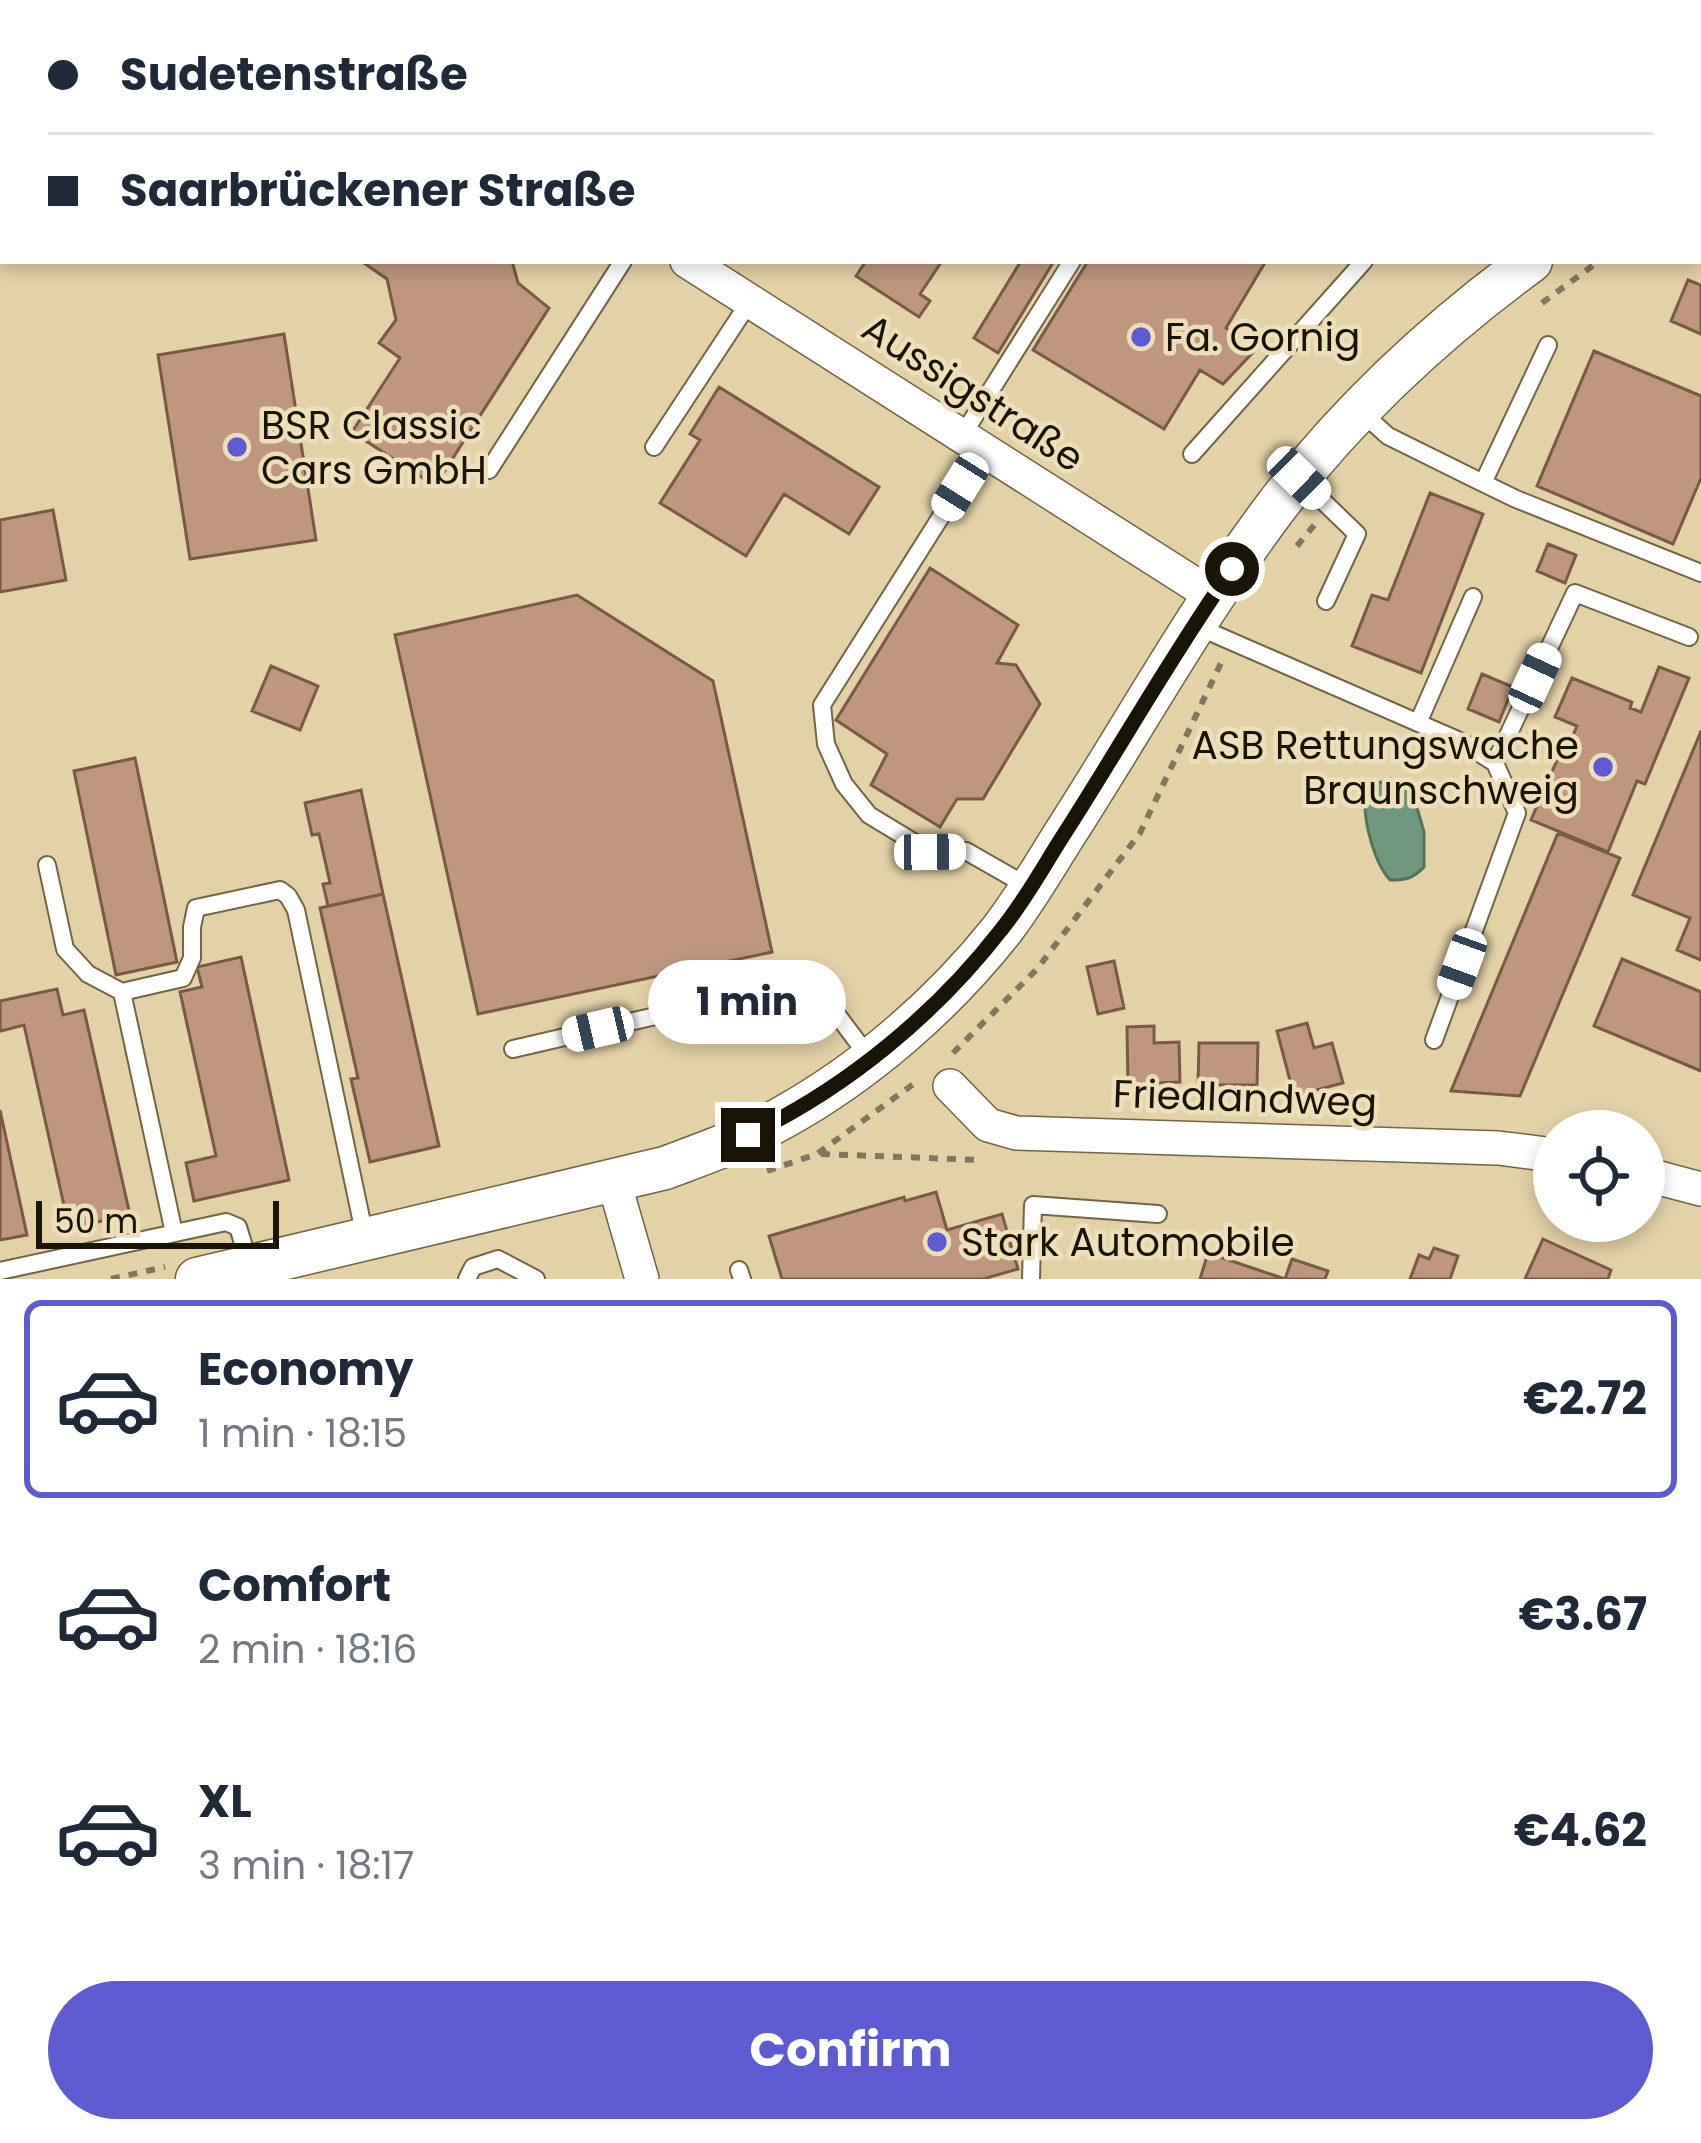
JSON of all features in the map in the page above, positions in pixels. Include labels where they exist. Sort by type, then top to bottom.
[{"type":"street","name":"Aussigstraße","points":[[692,264],[972,443],[1204,611]]},
{"type":"street","points":[[188,1272],[250,1267],[614,1182],[698,1156],[780,1119],[848,1078],[953,985],[1003,929],[1204,611],[1299,478],[1359,410],[1479,301],[1527,264]]},
{"type":"street","name":"Friedlandweg","points":[[950,1086],[988,1125],[1016,1133],[1533,1152]]},
{"type":"street","points":[[1665,1180],[1701,1189]]},
{"type":"street","points":[[614,1182],[642,1279]]},
{"type":"lane","points":[[489,470],[620,264]]},
{"type":"lane","points":[[1030,887],[966,851],[930,852],[869,815],[844,784],[826,744],[822,706],[1070,264]]},
{"type":"lane","points":[[1192,454],[1361,264]]},
{"type":"lane","points":[[654,447],[750,301]]},
{"type":"lane","points":[[1483,483],[1548,345]]},
{"type":"lane","points":[[1359,410],[1388,436],[1516,499],[1701,573]]},
{"type":"lane","points":[[1299,478],[1357,534],[1326,601]]},
{"type":"lane","points":[[1496,763],[1575,593],[1689,637]]},
{"type":"lane","points":[[1418,723],[1473,597]]},
{"type":"lane","points":[[1204,611],[1496,763],[1517,813],[1434,1040]]},
{"type":"lane","points":[[47,865],[65,950],[88,974],[122,992],[183,979],[192,958],[196,908],[280,890],[288,896],[296,910],[366,1240]]},
{"type":"lane","points":[[513,1048],[811,980],[871,1060]]},
{"type":"lane","points":[[122,992],[174,1233]]},
{"type":"lane","points":[[1030,1279],[1033,1205],[1158,1214]]},
{"type":"lane","points":[[0,1270],[226,1222],[238,1227],[250,1267]]},
{"type":"lane","points":[[467,1279],[473,1267],[498,1259],[536,1279]]},
{"type":"path","points":[[111,1279],[188,1272]]},
{"type":"shaded area","points":[[0,264],[1701,264],[1701,1279],[0,1279]]},
{"type":"shaded area","points":[[1391,779],[1408,790],[1424,832],[1424,867],[1400,880],[1390,880],[1378,861],[1365,809],[1367,787]]},
{"type":"building","points":[[365,264],[513,264],[518,283],[549,308],[435,486],[352,432],[400,358],[379,343],[396,320],[387,279]]},
{"type":"building","points":[[864,264],[940,264],[920,294],[930,301],[919,317],[856,276]]},
{"type":"building","points":[[1019,264],[1052,264],[998,353],[974,338]]},
{"type":"building","name":"Fa. Gornig","points":[[1086,264],[1264,264],[1226,328],[1258,347],[1223,384],[1200,370],[1164,429],[1033,350]]},
{"type":"building","points":[[1688,280],[1701,285],[1701,334],[1671,321]]},
{"type":"building","name":"BSR Classic Cars GmbH","points":[[284,334],[316,540],[190,559],[158,355]]},
{"type":"building","points":[[1594,351],[1701,396],[1701,478],[1673,544],[1537,486]]},
{"type":"building","points":[[719,387],[879,487],[849,534],[784,494],[746,556],[660,503],[700,440],[690,434]]},
{"type":"building","points":[[1430,493],[1483,514],[1421,673],[1352,646],[1372,595],[1388,600]]},
{"type":"building","points":[[53,510],[66,580],[0,592],[0,520]]},
{"type":"building","points":[[1548,544],[1576,555],[1565,583],[1537,571]]},
{"type":"building","points":[[930,568],[1018,625],[997,663],[1016,665],[1040,704],[983,799],[957,799],[940,827],[871,785],[887,754],[836,720]]},
{"type":"building","points":[[577,595],[713,681],[772,952],[478,1014],[395,635]]},
{"type":"building","points":[[271,666],[318,686],[300,730],[252,711]]},
{"type":"building","name":"ASB Rettungswache Braunschweig","points":[[1659,667],[1689,678],[1645,784],[1637,781],[1608,852],[1531,820],[1577,726],[1555,717],[1572,678],[1632,702],[1630,708],[1641,712]]},
{"type":"building","points":[[1482,674],[1513,687],[1499,722],[1468,709]]},
{"type":"building","points":[[1701,731],[1701,960],[1677,950],[1690,918],[1633,895]]},
{"type":"building","points":[[135,758],[177,962],[116,975],[74,771]]},
{"type":"building","points":[[361,790],[383,894],[328,906],[323,884],[330,883],[319,834],[312,835],[305,803]]},
{"type":"building","points":[[1558,833],[1620,858],[1520,1096],[1451,1091]]},
{"type":"building","points":[[383,894],[439,1146],[370,1162],[351,1079],[358,1078],[320,908]]},
{"type":"building","points":[[241,957],[289,1180],[194,1201],[186,1163],[216,1156],[180,992],[202,987],[197,967]]},
{"type":"building","points":[[1622,959],[1701,992],[1701,1071],[1594,1026]]},
{"type":"building","points":[[1114,961],[1124,1008],[1098,1014],[1087,967]]},
{"type":"building","points":[[57,989],[63,1015],[84,1010],[130,1215],[69,1228],[24,1025],[0,1028],[0,1001]]},
{"type":"building","points":[[1307,1023],[1314,1048],[1332,1043],[1343,1083],[1294,1096],[1277,1031]]},
{"type":"building","points":[[1154,1026],[1154,1043],[1179,1042],[1180,1082],[1128,1084],[1127,1027]]},
{"type":"building","points":[[1199,1043],[1258,1043],[1257,1085],[1198,1085]]},
{"type":"building","points":[[0,1110],[27,1235],[0,1240]]},
{"type":"building","points":[[936,1192],[947,1230],[1002,1214],[1018,1269],[983,1279],[782,1279],[769,1236]]},
{"type":"building","points":[[1542,1242],[1611,1270],[1608,1279],[1525,1279]]},
{"type":"building","points":[[1434,1248],[1458,1256],[1450,1279],[1410,1279],[1419,1255],[1429,1259]]},
{"type":"building","points":[[1208,1253],[1285,1279],[1200,1279]]},
{"type":"building","points":[[1292,1259],[1328,1271],[1325,1279],[1285,1279]]},
{"type":"place","name":"Fa. Gornig","points":[[1141,337]]},
{"type":"place","name":"BSR Classic Cars GmbH","points":[[237,447]]},
{"type":"place","name":"ASB Rettungswache Braunschweig","points":[[1603,767]]},
{"type":"place","name":"Stark Automobile","points":[[937,1242]]},
{"type":"route","points":[[748,1135],[871,1060],[953,985],[1003,929],[1232,569]]}]
